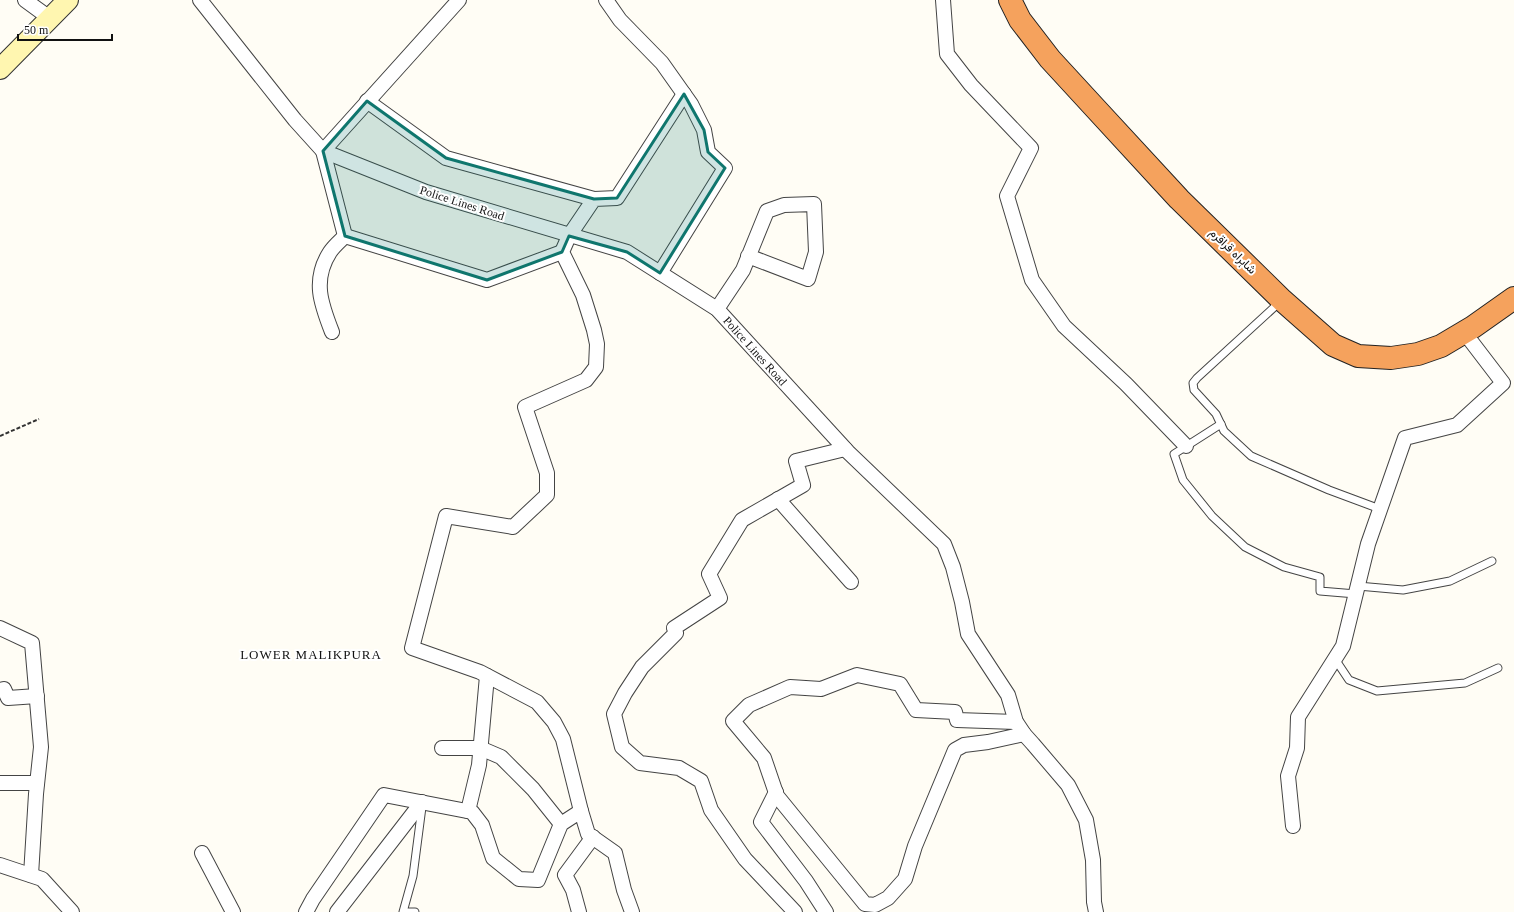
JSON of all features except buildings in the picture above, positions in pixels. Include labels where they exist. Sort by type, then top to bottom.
[{"type":"highway","name":"شاہراہ قراقرم","points":[[1010,0],[1020,20],[1050,59],[1179,198],[1282,300],[1333,345],[1358,356],[1391,358],[1418,354],[1441,346],[1514,298]]},
{"type":"main road","points":[[0,69],[51,19],[68,0]]},
{"type":"street","points":[[25,0],[51,19]]},
{"type":"street","name":"Police Lines Road","points":[[200,0],[296,120],[323,151],[426,192],[569,236],[627,252],[718,309],[845,449],[944,544],[953,567],[968,634],[1008,695],[1016,722],[1024,734],[1068,785],[1086,820],[1093,860],[1094,902],[1096,912]]},
{"type":"street","points":[[345,236],[323,151],[459,0]]},
{"type":"street","points":[[606,0],[620,20],[662,63],[684,94],[691,104],[704,130],[708,152],[725,168],[660,273]]},
{"type":"street","points":[[943,0],[947,54],[971,85],[1031,148],[1007,196],[1032,280],[1064,326],[1126,384],[1186,446]]},
{"type":"street","points":[[367,101],[446,158],[594,199],[617,198],[684,94]]},
{"type":"street","points":[[345,236],[487,280],[562,252],[569,236],[594,199]]},
{"type":"street","points":[[718,309],[743,270],[748,256],[767,211],[784,206],[814,204],[816,252],[808,279],[748,256]]},
{"type":"street","points":[[332,332],[321,304],[319,288],[322,269],[330,251],[345,236]]},
{"type":"street","points":[[562,252],[583,295],[594,330],[597,344],[596,367],[586,380],[526,407],[547,473],[547,496],[513,528],[446,516],[412,648],[487,676],[536,702],[554,722],[563,740],[588,834],[615,853],[624,890],[632,912]]},
{"type":"street","points":[[1293,826],[1288,776],[1297,748],[1298,717],[1343,646],[1368,544],[1405,438],[1457,425],[1503,383],[1464,332]]},
{"type":"street","points":[[795,912],[745,859],[711,810],[701,781],[679,768],[640,763],[622,747],[614,714],[625,693],[642,667],[676,634],[674,628],[720,598],[709,574],[742,520],[803,485],[796,461],[845,449]]},
{"type":"street","points":[[778,499],[851,582]]},
{"type":"street","points":[[0,628],[32,644],[41,747],[30,875]]},
{"type":"street","points":[[1016,722],[957,720],[954,712],[916,710],[900,684],[857,675],[821,689],[790,687],[750,705],[733,721],[764,758],[777,796],[865,904],[875,905],[888,898],[905,879],[915,846],[955,750],[964,745],[988,742],[1024,734]]},
{"type":"street","points":[[468,811],[479,765],[487,676]]},
{"type":"street","points":[[0,690],[4,689],[8,698],[36,696]]},
{"type":"street","points":[[442,748],[480,748],[501,757],[533,789],[561,824]]},
{"type":"street","points":[[0,783],[37,783]]},
{"type":"street","points":[[776,792],[760,822],[806,881],[826,912]]},
{"type":"street","points":[[306,912],[313,899],[384,795],[472,812],[482,825],[493,858],[519,879],[538,880],[561,824],[581,811]]},
{"type":"street","points":[[337,912],[422,802]]},
{"type":"street","points":[[579,912],[573,890],[565,875],[593,837]]},
{"type":"street","points":[[202,853],[233,912]]},
{"type":"street","points":[[0,865],[42,879],[72,912]]},
{"type":"lane","points":[[1282,300],[1193,382],[1194,390],[1216,414],[1224,431],[1251,456],[1329,490],[1380,509]]},
{"type":"lane","points":[[1220,424],[1174,454],[1183,480],[1212,516],[1245,547],[1284,567],[1320,577],[1320,591],[1403,590],[1450,581],[1492,561]]},
{"type":"lane","points":[[1335,659],[1350,680],[1376,691],[1464,683],[1498,668]]},
{"type":"lane","points":[[415,912],[403,912],[413,876],[422,802]]},
{"type":"path","points":[[0,436],[40,419]]},
{"type":"highlighted area","points":[[684,94],[704,130],[708,152],[725,168],[660,273],[627,252],[569,236],[562,252],[487,280],[345,236],[323,151],[367,101],[446,158],[594,199],[617,198]]},
{"type":"district","name":"LOWER MALIKPURA","points":[[311,654]]}]
